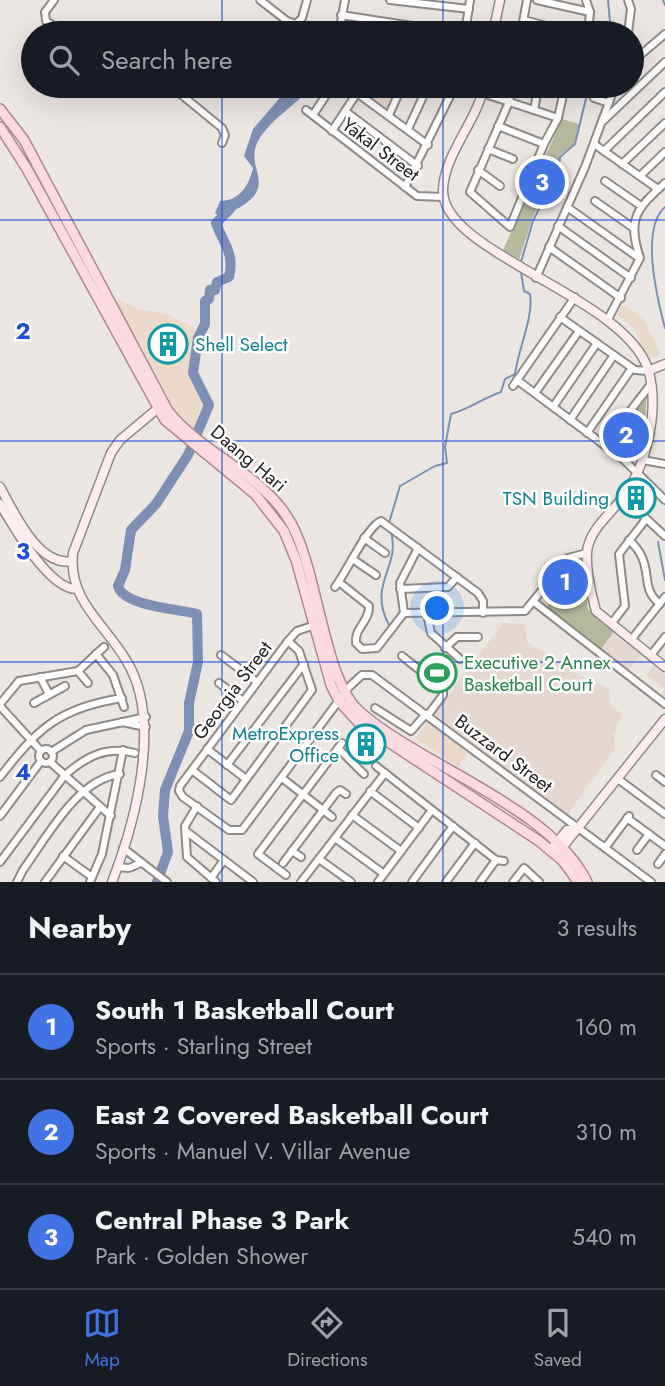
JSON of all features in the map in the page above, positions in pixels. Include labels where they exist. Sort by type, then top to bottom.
[{"type":"main road","name":"Daang Hari","points":[[0,108],[23,140],[100,294]]},
{"type":"main road","name":"Daang Hari","points":[[0,127],[100,294],[163,409],[186,434],[261,500],[279,523],[292,548],[342,697],[358,722],[432,765],[557,848],[587,882]]},
{"type":"main road","name":"Daang Hari","points":[[557,848],[578,882]]},
{"type":"street","points":[[46,21],[45,12],[54,0]]},
{"type":"street","points":[[260,0],[287,21]]},
{"type":"street","points":[[299,21],[307,0]]},
{"type":"street","points":[[340,21],[345,0]]},
{"type":"street","points":[[390,0],[469,9]]},
{"type":"street","points":[[467,21],[470,0]]},
{"type":"street","points":[[495,21],[499,0]]},
{"type":"street","points":[[527,0],[524,20],[528,21]]},
{"type":"street","points":[[537,0],[590,12]]},
{"type":"street","points":[[586,0],[590,12],[589,21]]},
{"type":"street","points":[[628,0],[631,9],[630,21]]},
{"type":"street","points":[[341,15],[380,21]]},
{"type":"street","points":[[644,52],[664,36]]},
{"type":"street","points":[[644,82],[665,62]]},
{"type":"street","points":[[604,151],[665,92]]},
{"type":"street","points":[[188,98],[222,128],[225,135],[222,143]]},
{"type":"street","points":[[313,115],[324,98]]},
{"type":"street","points":[[332,131],[352,98]]},
{"type":"street","points":[[368,98],[428,145]]},
{"type":"street","points":[[389,115],[397,98]]},
{"type":"street","points":[[408,129],[422,98]]},
{"type":"street","points":[[405,187],[418,166],[450,98]]},
{"type":"street","points":[[480,98],[449,169],[444,197],[455,219],[517,266],[575,297],[608,319],[632,341],[648,371],[651,384],[643,460],[623,497],[594,534],[587,552],[596,611],[665,667]]},
{"type":"street","points":[[500,98],[558,118]]},
{"type":"street","points":[[510,98],[470,195],[510,227],[544,144],[558,118],[562,98]]},
{"type":"street","points":[[534,110],[536,98]]},
{"type":"street","points":[[594,98],[609,103]]},
{"type":"street","points":[[533,276],[567,207],[611,98]]},
{"type":"street","points":[[602,122],[627,98]]},
{"type":"street","name":"Yakal Street","points":[[306,110],[417,196],[444,197]]},
{"type":"street","points":[[345,111],[418,166]]},
{"type":"street","points":[[622,164],[665,123]]},
{"type":"street","points":[[498,126],[544,144]]},
{"type":"street","points":[[594,144],[658,189]]},
{"type":"street","points":[[488,149],[513,159]]},
{"type":"street","points":[[640,176],[665,152]]},
{"type":"street","points":[[478,170],[500,186]]},
{"type":"street","points":[[604,181],[641,206]]},
{"type":"street","points":[[608,319],[639,258],[632,227],[641,206],[665,183]]},
{"type":"street","points":[[595,201],[632,227]]},
{"type":"street","points":[[567,207],[639,258]]},
{"type":"street","points":[[558,226],[631,278]]},
{"type":"street","points":[[549,247],[621,298]]},
{"type":"street","points":[[575,297],[515,383],[535,393],[604,445],[638,472],[665,500]]},
{"type":"street","points":[[560,317],[632,368],[648,371],[665,364]]},
{"type":"street","points":[[535,393],[579,331]]},
{"type":"street","points":[[553,407],[597,343]]},
{"type":"street","points":[[570,420],[614,355]]},
{"type":"street","points":[[587,433],[632,368]]},
{"type":"street","points":[[604,445],[651,384]]},
{"type":"street","points":[[112,882],[137,790],[146,717],[138,684],[127,661],[92,617],[76,589],[72,561],[78,533],[107,461],[120,440],[163,409]]},
{"type":"street","points":[[643,460],[665,464]]},
{"type":"street","points":[[0,487],[43,551],[58,561],[72,561]]},
{"type":"street","points":[[623,497],[665,536]]},
{"type":"street","points":[[0,504],[46,569],[64,586],[76,589]]},
{"type":"street","points":[[611,624],[625,606],[619,554],[646,519]]},
{"type":"street","points":[[418,548],[401,579],[404,613],[377,648],[367,650],[359,647],[356,634],[369,614],[369,606],[337,585],[376,522],[383,523],[398,533],[457,577],[480,595],[483,613]]},
{"type":"street","points":[[364,538],[385,553]]},
{"type":"street","points":[[629,540],[642,551],[649,594],[660,604]]},
{"type":"street","points":[[404,613],[521,612],[534,602],[568,558],[587,552]]},
{"type":"street","points":[[354,560],[376,575]]},
{"type":"street","points":[[401,589],[448,587],[457,577]]},
{"type":"street","points":[[631,640],[665,597]]},
{"type":"street","points":[[534,602],[665,704]]},
{"type":"street","points":[[427,614],[429,628],[445,648],[460,659]]},
{"type":"street","name":"Georgia Street","points":[[197,806],[179,791],[192,770],[288,641],[297,631],[318,624]]},
{"type":"street","points":[[445,648],[457,637],[478,637]]},
{"type":"street","points":[[651,655],[665,637]]},
{"type":"street","points":[[192,770],[231,800],[312,690],[298,648],[288,641]]},
{"type":"street","points":[[0,816],[41,761],[41,751],[0,705],[19,681],[78,671],[104,647]]},
{"type":"street","points":[[96,654],[113,675],[124,707]]},
{"type":"street","points":[[221,655],[257,682]]},
{"type":"street","points":[[375,708],[411,732],[443,695],[443,689],[402,656]]},
{"type":"street","points":[[227,765],[304,664]]},
{"type":"street","points":[[78,671],[88,683]]},
{"type":"street","name":"Buzzard Street","points":[[342,697],[358,677],[376,676],[651,882]]},
{"type":"street","points":[[40,677],[49,694]]},
{"type":"street","points":[[219,683],[243,701]]},
{"type":"street","points":[[34,703],[65,686]]},
{"type":"street","points":[[224,860],[213,880],[187,857],[185,824],[197,806],[229,830],[238,832],[282,779],[342,697]]},
{"type":"street","points":[[0,777],[30,738],[73,709],[122,698]]},
{"type":"street","points":[[41,751],[51,752],[86,730],[146,717]]},
{"type":"street","points":[[557,848],[577,829],[665,719]]},
{"type":"street","points":[[122,722],[146,727]]},
{"type":"street","points":[[286,875],[258,854],[340,746],[364,774]]},
{"type":"street","points":[[207,749],[246,779]]},
{"type":"street","points":[[0,862],[65,775],[90,755],[123,750],[135,753]]},
{"type":"street","points":[[63,856],[91,880],[102,854],[123,750]]},
{"type":"street","points":[[50,762],[51,752]]},
{"type":"street","points":[[41,761],[50,762],[111,816]]},
{"type":"street","points":[[376,766],[500,860],[480,882]]},
{"type":"street","points":[[305,881],[385,773]]},
{"type":"street","points":[[17,882],[82,791],[100,778],[120,774]]},
{"type":"street","points":[[656,775],[665,782]]},
{"type":"street","points":[[282,779],[332,817]]},
{"type":"street","points":[[618,779],[665,814]]},
{"type":"street","points":[[283,863],[338,791],[346,794]]},
{"type":"street","points":[[370,791],[419,828]]},
{"type":"street","points":[[48,881],[63,856],[100,807]]},
{"type":"street","points":[[378,882],[432,810]]},
{"type":"street","points":[[352,815],[401,851]]},
{"type":"street","points":[[605,848],[628,817],[665,846]]},
{"type":"street","points":[[412,882],[453,826]]},
{"type":"street","points":[[187,832],[253,882]]},
{"type":"street","points":[[637,850],[649,834]]},
{"type":"street","points":[[335,838],[384,874]]},
{"type":"street","points":[[446,882],[475,843]]},
{"type":"street","points":[[123,848],[167,882]]},
{"type":"street","points":[[292,851],[301,857]]},
{"type":"street","points":[[658,864],[665,854]]},
{"type":"street","points":[[319,859],[351,882]]},
{"type":"street","points":[[117,867],[129,868],[141,863]]},
{"type":"street","points":[[513,882],[524,868],[539,882]]},
{"type":"shaded area","points":[[366,98],[395,98],[388,113]]},
{"type":"shaded area","points":[[114,297],[136,308],[166,314],[195,328],[191,372],[205,408],[194,428],[175,410]]},
{"type":"shaded area","points":[[623,305],[643,319],[661,354],[648,360],[634,328],[617,315]]},
{"type":"shaded area","points":[[503,623],[525,624],[527,642],[588,680],[609,688],[611,706],[622,714],[614,734],[615,749],[567,815],[434,714]]},
{"type":"shaded area","points":[[615,630],[643,652],[627,673],[599,652]]},
{"type":"shaded area","points":[[654,666],[665,675],[665,689],[647,675]]},
{"type":"shaded area","points":[[665,689],[665,702],[659,697]]},
{"type":"shaded area","points":[[429,720],[469,750],[458,767],[415,738]]},
{"type":"green space","points":[[562,119],[579,124],[574,144],[560,155],[557,169],[534,214],[519,260],[503,250]]},
{"type":"green space","points":[[647,391],[644,437],[638,432],[623,453],[611,444]]},
{"type":"green space","points":[[566,568],[578,577],[564,595],[552,586]]},
{"type":"green space","points":[[579,578],[584,579],[588,609],[615,630],[599,652],[545,608],[554,600],[565,597]]},
{"type":"green space","name":"Executive 2 Annex Basketball Court","points":[[433,662],[449,674],[440,684],[425,672]]},
{"type":"water","points":[[280,98],[301,98],[272,123],[255,148],[258,187],[253,197],[220,217],[215,213],[220,201],[238,195],[251,175],[253,168],[244,156],[253,129]]},
{"type":"waterway","points":[[608,0],[610,21]]},
{"type":"waterway","points":[[663,0],[665,5]]},
{"type":"waterway","points":[[521,262],[533,221],[559,168],[560,157],[575,144],[586,98]]},
{"type":"waterway","points":[[665,207],[657,217],[652,247],[655,282],[665,328]]},
{"type":"waterway","points":[[157,882],[168,852],[163,816],[165,790],[189,731],[189,703],[198,662],[197,614],[140,602],[122,593],[118,586],[125,570],[131,530],[156,504],[188,455],[209,405],[193,373],[198,338],[205,324],[205,301],[209,299],[210,290],[215,290],[217,282],[229,277],[229,255],[216,223],[230,209]]},
{"type":"waterway","points":[[389,523],[400,486],[435,466],[447,463],[445,447],[451,414],[501,392],[505,379],[515,374],[531,303],[530,294],[524,291],[521,272]]},
{"type":"waterway","points":[[389,625],[381,598],[392,556],[391,532]]},
{"type":"waterway","points":[[658,542],[665,580]]},
{"type":"place","name":"Central Phase 3 Park","points":[[542,182]]},
{"type":"place","name":"Shell Select","points":[[168,344]]},
{"type":"place","name":"East 2 Covered Basketball Court","points":[[626,435]]},
{"type":"place","name":"TSN Building","points":[[636,498]]},
{"type":"place","name":"South 1 Basketball Court","points":[[565,582]]},
{"type":"place","name":"Executive 2 Annex Basketball Court","points":[[437,673]]},
{"type":"place","name":"MetroExpress Office","points":[[366,744]]}]
